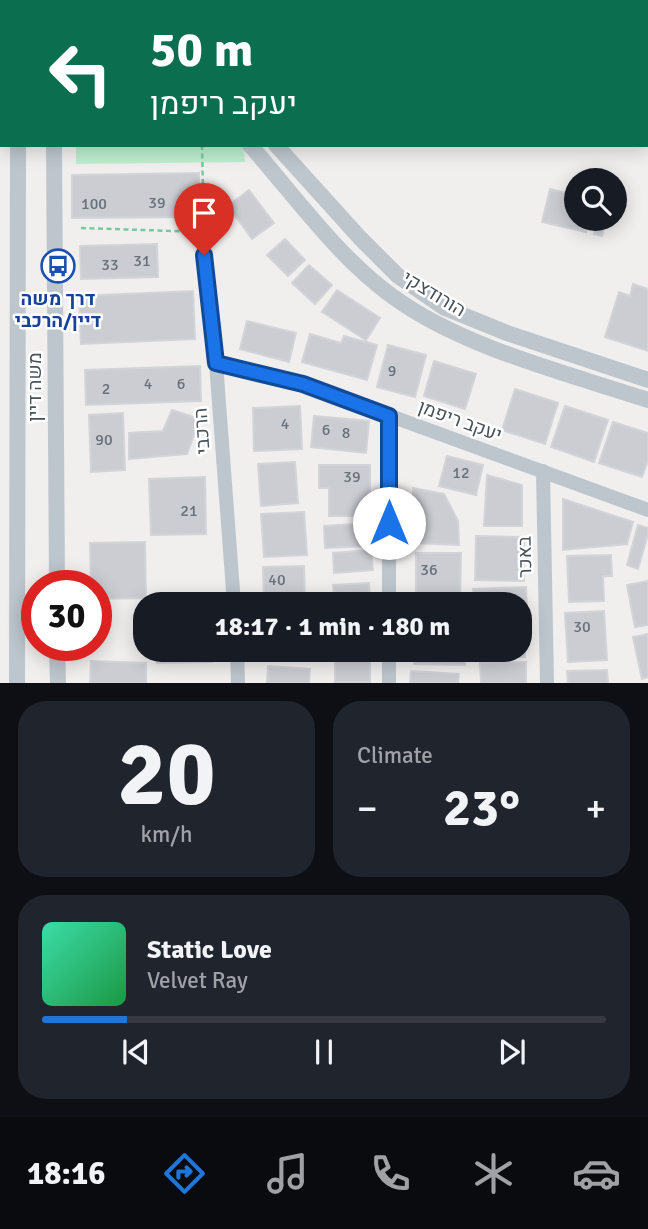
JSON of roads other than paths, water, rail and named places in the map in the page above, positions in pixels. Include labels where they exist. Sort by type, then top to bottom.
[{"type":"street","name":"משה דיין","points":[[17,683],[18,147]]},
{"type":"street","name":"משה דיין","points":[[54,147],[57,570]]},
{"type":"street","name":"הורודצקי","points":[[252,147],[347,256],[401,302],[441,327],[648,400]]},
{"type":"street","name":"הורודצקי","points":[[278,147],[359,238],[398,276],[443,307],[507,333],[648,380]]},
{"type":"street","name":"הרכבי","points":[[204,255],[216,363],[233,592]]},
{"type":"street","name":"יעקב ריפמן","points":[[216,363],[303,384],[648,510]]},
{"type":"street","points":[[389,416],[389,592]]},
{"type":"street","name":"באכר","points":[[542,471],[547,683]]},
{"type":"street","points":[[57,661],[58,683]]},
{"type":"street","points":[[237,662],[238,683]]},
{"type":"street","points":[[389,662],[389,683]]},
{"type":"place","name":"דרך משה דיין/הרכבי","points":[[58,266]]}]
